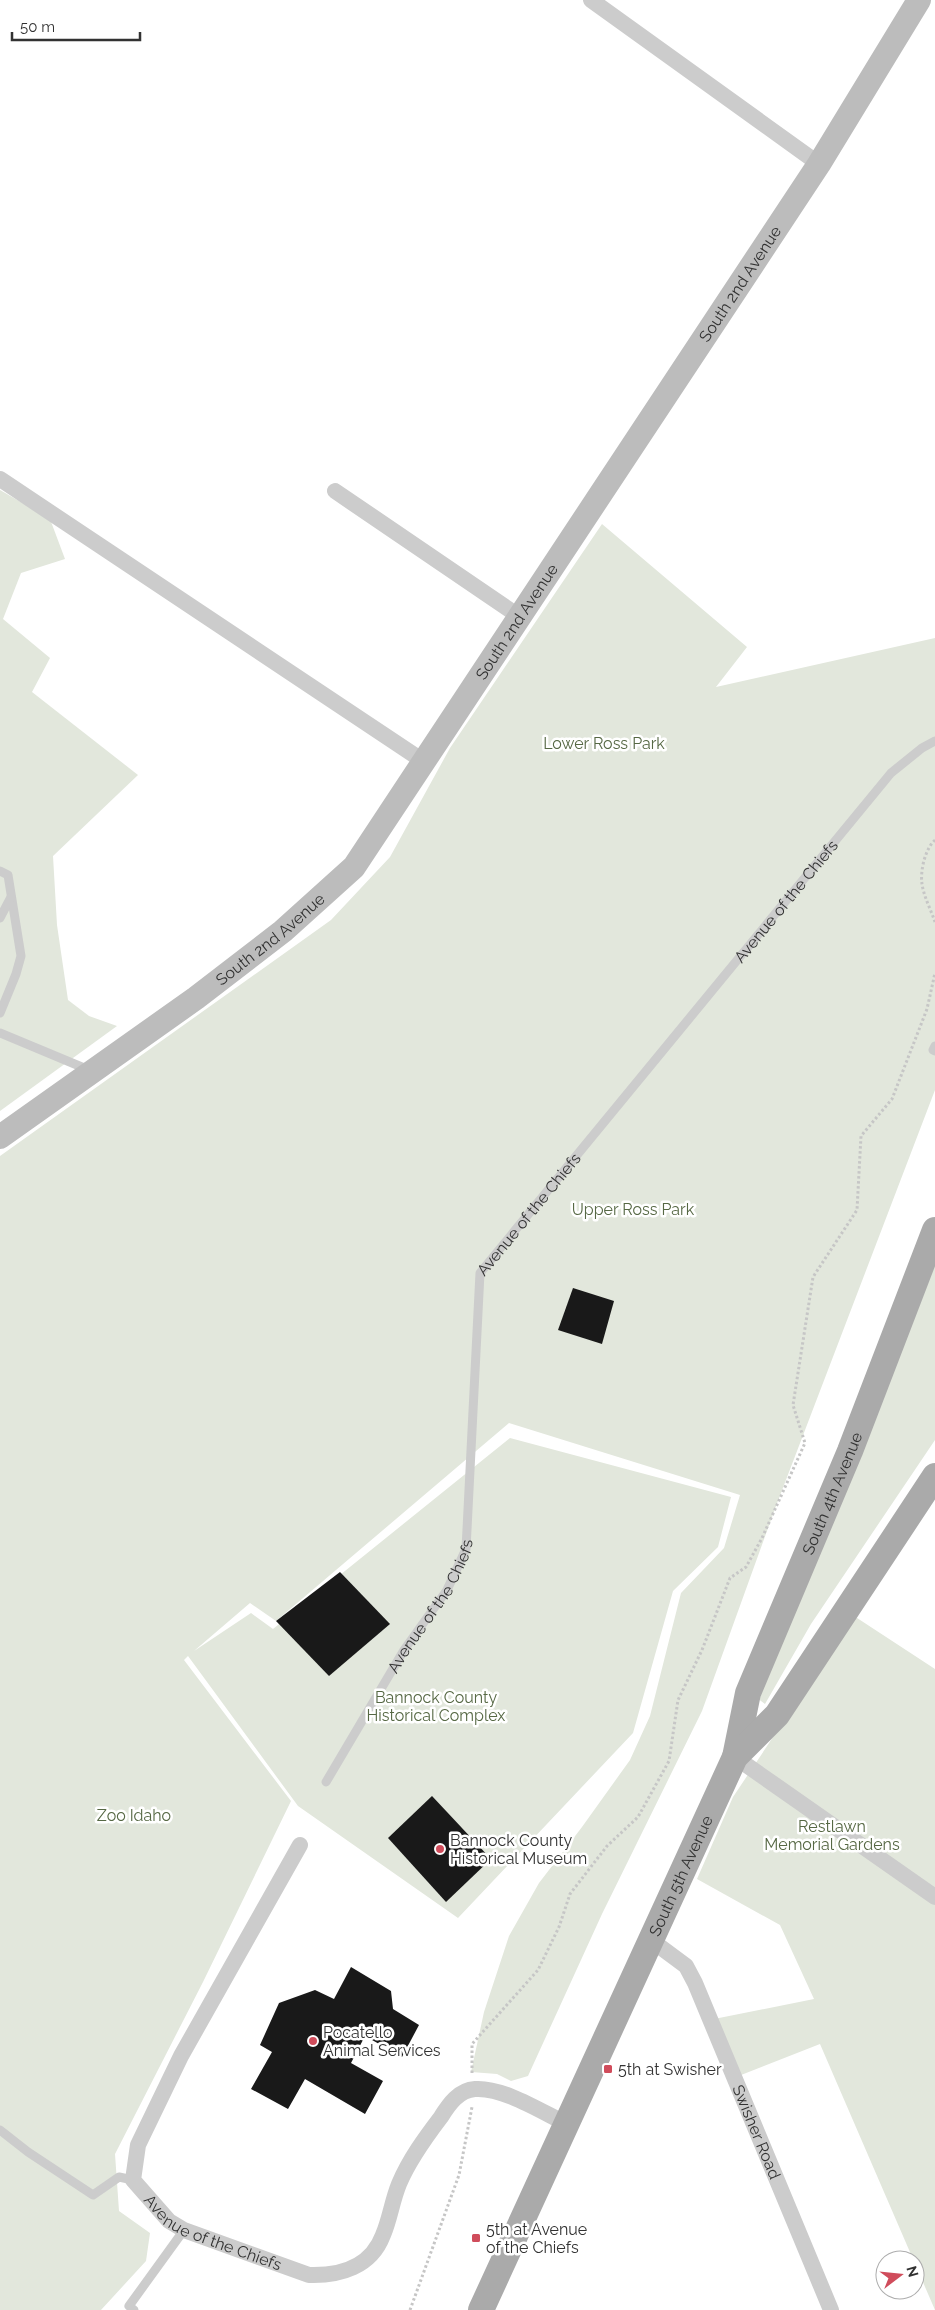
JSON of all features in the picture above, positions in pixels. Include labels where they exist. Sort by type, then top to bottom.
[{"type":"main road","name":"South 4th Avenue","points":[[734,1757],[748,1693],[850,1451],[935,1230]]},
{"type":"main road","name":"South 5th Avenue","points":[[481,2310],[734,1757],[777,1715],[935,1476]]},
{"type":"street","points":[[591,0],[819,164]]},
{"type":"street","name":"South 2nd Avenue","points":[[0,1136],[196,998],[283,931],[354,867],[819,164],[919,0]]},
{"type":"street","points":[[0,479],[423,761]]},
{"type":"street","points":[[335,491],[520,617]]},
{"type":"street","points":[[734,1757],[935,1897]]},
{"type":"street","name":"Avenue of the Chiefs","points":[[300,1845],[180,2056],[138,2145],[134,2180],[169,2221],[184,2230],[309,2275],[330,2275],[352,2269],[368,2257],[383,2237],[399,2184],[419,2147],[452,2101],[464,2092],[474,2089]]},
{"type":"street","name":"Swisher Road","points":[[651,1940],[686,1966],[695,1983],[831,2310]]},
{"type":"street","points":[[474,2089],[511,2097],[566,2124]]},
{"type":"lane","name":"Avenue of the Chiefs","points":[[326,1782],[404,1650],[447,1590],[466,1549],[480,1273],[891,773],[922,748],[935,741]]},
{"type":"lane","points":[[0,871],[8,875],[21,956],[16,974],[0,1012]]},
{"type":"lane","points":[[0,918],[12,897]]},
{"type":"lane","points":[[0,1033],[92,1071]]},
{"type":"lane","points":[[935,1046],[933,1050],[935,1051]]},
{"type":"lane","points":[[0,2130],[28,2152],[93,2194],[119,2177],[134,2180]]},
{"type":"lane","points":[[134,2310],[129,2306],[184,2230]]},
{"type":"path","points":[[935,840],[931,843],[923,862],[922,884],[935,922]]},
{"type":"path","points":[[410,2310],[458,2175],[472,2109],[474,2089],[471,2072],[472,2044],[538,1970],[559,1927],[570,1894],[607,1846],[638,1817],[669,1761],[678,1700],[702,1650],[730,1578],[746,1567],[762,1538],[805,1442],[793,1405],[813,1277],[857,1210],[861,1136],[892,1099],[927,1009],[935,973]]},
{"type":"green space","points":[[0,490],[50,519],[65,559],[21,573],[3,619],[50,658],[32,692],[138,775],[53,856],[57,925],[68,1000],[89,1016],[117,1026],[0,1111]]},
{"type":"green space","points":[[602,524],[747,647],[716,687],[935,638],[935,1090],[776,1506],[702,1711],[602,1914],[528,2076],[511,2081],[497,2074],[471,2072],[484,2012],[509,1936],[539,1883],[630,1760],[650,1716],[681,1593],[724,1548],[740,1495],[509,1423],[276,1621],[250,1603],[194,1651],[251,1613],[273,1629],[510,1438],[731,1497],[718,1547],[673,1591],[633,1733],[458,1918],[298,1806],[188,1656],[184,1660],[291,1801],[203,1982],[115,2154],[119,2211],[150,2233],[146,2261],[101,2310],[0,2310],[0,1156],[331,920],[390,857],[450,748]]},
{"type":"green space","points":[[935,1264],[935,1440],[811,1624],[765,1704],[757,1698]]},
{"type":"green space","name":"Restlawn Memorial Gardens","points":[[854,1616],[935,1669],[935,2310],[925,2287],[925,2250],[909,2250],[820,2044],[736,2077],[709,2020],[814,1999],[780,1925],[697,1879],[733,1797]]},
{"type":"building","points":[[573,1288],[614,1301],[602,1344],[558,1330]]},
{"type":"building","points":[[340,1572],[390,1624],[329,1676],[276,1621]]},
{"type":"building","name":"Bannock County Historical Museum","points":[[432,1796],[491,1859],[446,1902],[388,1838]]},
{"type":"building","name":"Pocatello Animal Services","points":[[351,1967],[391,1991],[393,2009],[419,2025],[402,2057],[365,2036],[351,2063],[383,2081],[365,2114],[305,2079],[288,2109],[251,2089],[272,2052],[260,2045],[279,2003],[315,1990],[334,1999]]},
{"type":"place","name":"Bannock County Historical Museum","points":[[440,1849]]},
{"type":"place","name":"Pocatello Animal Services","points":[[313,2041]]},
{"type":"place","name":"5th at Swisher","points":[[608,2069]]},
{"type":"place","name":"5th at Avenue of the Chiefs","points":[[476,2238]]},
{"type":"park label","name":"Lower Ross Park","points":[[604,743]]},
{"type":"park label","name":"Upper Ross Park","points":[[633,1209]]},
{"type":"park label","name":"Bannock County Historical Complex","points":[[436,1706]]},
{"type":"park label","name":"Zoo Idaho","points":[[134,1815]]}]
